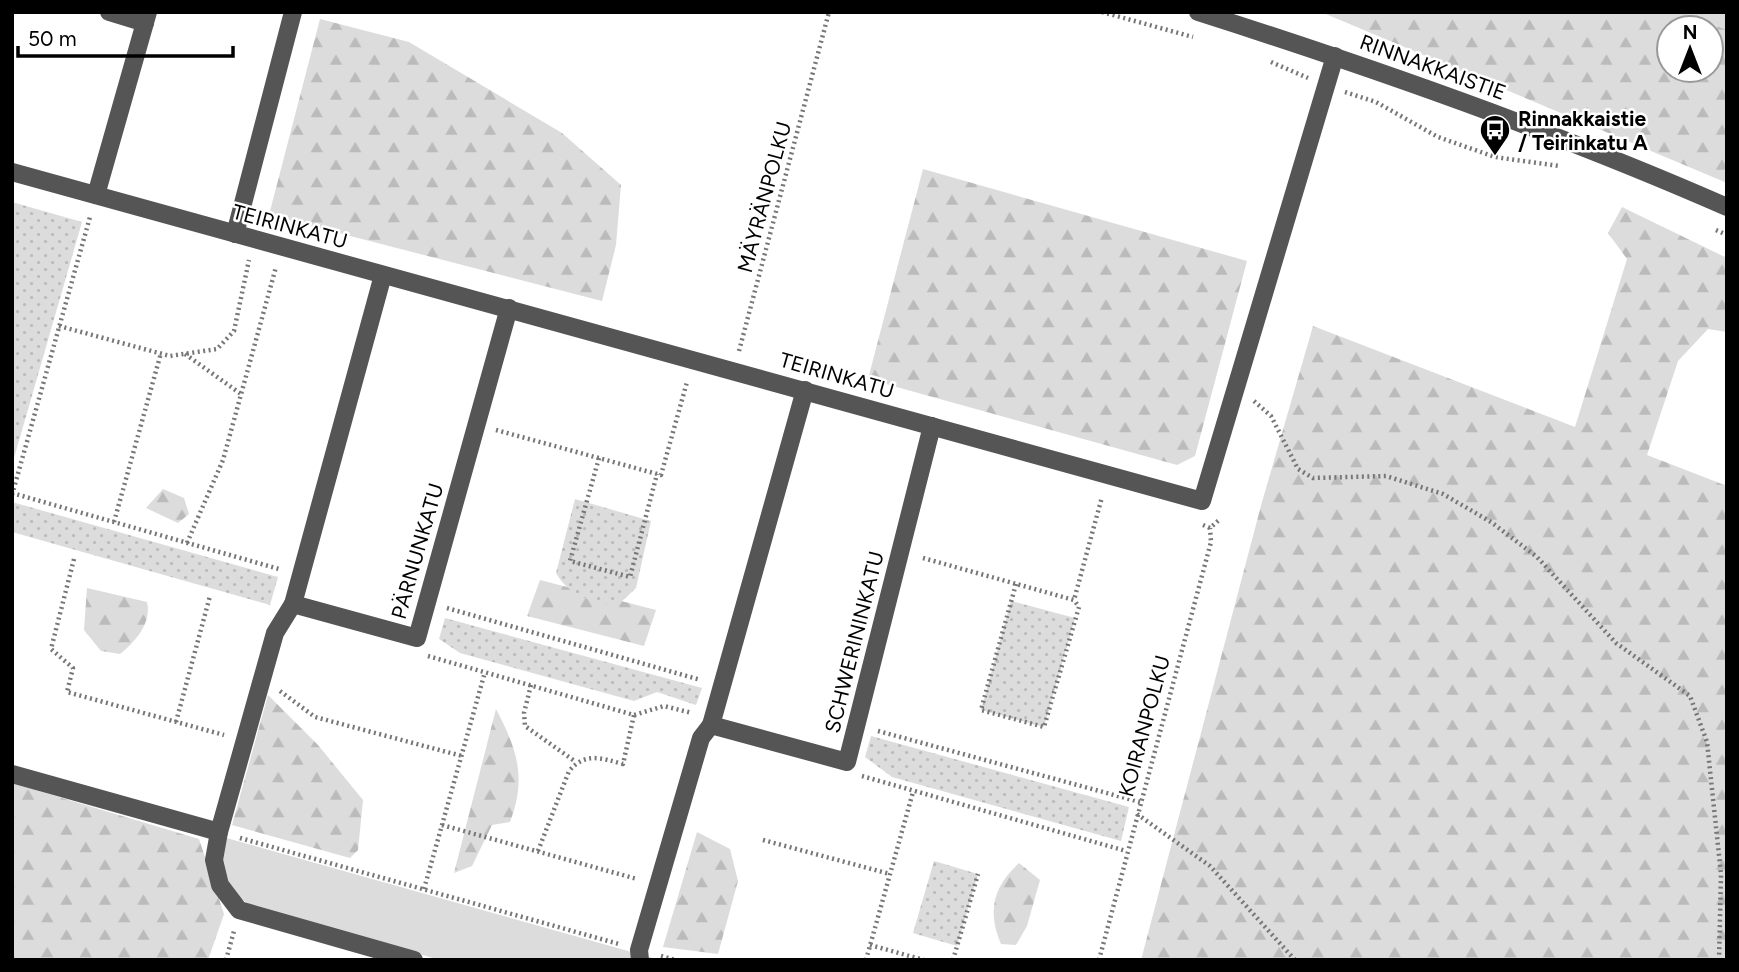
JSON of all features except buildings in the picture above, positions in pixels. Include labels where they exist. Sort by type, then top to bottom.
[{"type":"street","points":[[96,195],[147,18],[110,12]]},
{"type":"street","points":[[235,234],[293,12]]},
{"type":"street","name":"RINNAKKAISTIE","points":[[1198,12],[1335,56],[1600,151],[1727,207]]},
{"type":"street","points":[[1202,501],[1335,56]]},
{"type":"street","name":"TEIRINKATU","points":[[12,172],[734,369],[1202,501]]},
{"type":"street","points":[[383,275],[293,604],[275,633],[219,832],[214,860],[220,886],[239,910],[414,960]]},
{"type":"street","name":"PÄRNUNKATU","points":[[293,604],[417,638],[509,308]]},
{"type":"street","points":[[640,955],[701,738],[712,722],[806,390]]},
{"type":"street","name":"SCHWERININKATU","points":[[712,722],[846,762],[932,426]]},
{"type":"street","points":[[12,774],[219,832]]},
{"type":"path","name":"MÄYRÄNPOLKU","points":[[734,369],[829,12]]},
{"type":"path","points":[[1102,12],[1206,40]]},
{"type":"path","points":[[1266,59],[1349,94],[1376,102],[1438,137],[1494,157],[1567,169]]},
{"type":"path","points":[[1341,100],[1349,94]]},
{"type":"path","points":[[96,195],[12,494],[300,575]]},
{"type":"path","points":[[1704,225],[1727,235]]},
{"type":"path","points":[[60,326],[161,353],[186,354],[216,349],[234,331],[249,259]]},
{"type":"path","points":[[187,543],[223,460],[276,266]]},
{"type":"path","points":[[114,522],[161,353]]},
{"type":"path","points":[[186,354],[241,394]]},
{"type":"path","points":[[489,428],[662,475],[688,378]]},
{"type":"path","points":[[1249,413],[1252,400],[1271,416],[1298,469],[1313,478],[1386,476],[1443,494],[1491,522],[1537,557],[1616,643],[1690,696],[1707,742],[1721,874],[1719,960]]},
{"type":"path","points":[[599,458],[570,561],[629,577],[657,474]]},
{"type":"path","points":[[1090,493],[1114,500]]},
{"type":"path","points":[[1074,600],[1102,496]]},
{"type":"path","name":"KOIRANPOLKU","points":[[1099,960],[1126,851],[1211,542],[1210,527],[1202,501]]},
{"type":"path","points":[[1198,524],[1210,527],[1220,519],[1223,506]]},
{"type":"path","points":[[900,551],[1074,600],[1079,607],[1044,727],[981,710],[1016,584]]},
{"type":"path","points":[[74,559],[51,649],[73,668],[67,692],[245,740]]},
{"type":"path","points":[[176,722],[210,596]]},
{"type":"path","points":[[439,606],[722,686]]},
{"type":"path","points":[[417,638],[426,655],[634,715],[664,706],[712,722]]},
{"type":"path","points":[[424,889],[485,672]]},
{"type":"path","points":[[263,676],[315,717],[462,756]]},
{"type":"path","points":[[531,685],[524,713],[525,726],[576,762]]},
{"type":"path","points":[[538,851],[557,796],[569,771],[576,762],[588,757],[623,764],[634,715]]},
{"type":"path","points":[[877,730],[1140,803]]},
{"type":"path","points":[[846,762],[852,772],[913,792],[1126,851]]},
{"type":"path","points":[[866,960],[913,792]]},
{"type":"path","points":[[1137,814],[1210,866],[1295,960]]},
{"type":"path","points":[[442,825],[658,884]]},
{"type":"path","points":[[219,832],[424,889],[640,955],[676,960]]},
{"type":"path","points":[[763,840],[890,874]]},
{"type":"path","points":[[953,960],[978,874]]},
{"type":"path","points":[[870,945],[924,960]]},
{"type":"green space","points":[[1321,12],[1688,14],[1655,14],[1655,84],[1725,84],[1725,29],[1727,183]]},
{"type":"green space","points":[[1683,12],[1727,12],[1727,30],[1725,14]]},
{"type":"green space","points":[[320,19],[409,42],[562,133],[621,185],[616,245],[602,301],[269,215]]},
{"type":"green space","points":[[923,169],[1247,261],[1195,456],[1177,465],[868,379]]},
{"type":"green space","points":[[12,202],[82,222],[12,465]]},
{"type":"green space","points":[[1622,207],[1727,258],[1727,332],[1708,329],[1678,361],[1647,455],[1727,486],[1727,960],[1141,960],[1262,502],[1313,326],[1575,427],[1627,259],[1608,233]]},
{"type":"green space","points":[[163,489],[184,498],[189,514],[178,523],[146,508]]},
{"type":"green space","points":[[575,499],[651,521],[636,588],[617,606],[582,597],[567,587],[556,573]]},
{"type":"green space","points":[[12,502],[278,577],[270,605],[12,532]]},
{"type":"green space","points":[[540,580],[656,610],[644,646],[527,616]]},
{"type":"green space","points":[[87,588],[147,602],[145,625],[120,654],[101,651],[84,630]]},
{"type":"green space","points":[[1011,601],[1075,618],[1044,727],[981,710]]},
{"type":"green space","points":[[445,618],[702,688],[696,705],[657,692],[634,701],[460,653],[439,639]]},
{"type":"green space","points":[[268,695],[318,745],[363,800],[358,850],[350,858],[232,825]]},
{"type":"green space","points":[[496,709],[509,737],[517,764],[519,777],[515,806],[510,822],[492,825],[472,866],[454,873]]},
{"type":"green space","points":[[871,736],[1129,807],[1121,841],[892,777],[865,757]]},
{"type":"green space","points":[[12,783],[199,839],[224,914],[208,960],[12,960]]},
{"type":"green space","points":[[697,832],[730,849],[738,881],[718,954],[663,947]]},
{"type":"green space","points":[[223,837],[660,960],[440,960],[257,908],[245,902],[226,880]]},
{"type":"green space","points":[[934,861],[978,874],[957,946],[913,933]]},
{"type":"green space","points":[[1019,863],[1040,880],[1027,926],[1016,945],[1001,944],[994,921],[995,900],[1003,881]]},
{"type":"place","name":"Rinnakkaistie / Teirinkatu A","points":[[1495,157]]}]
